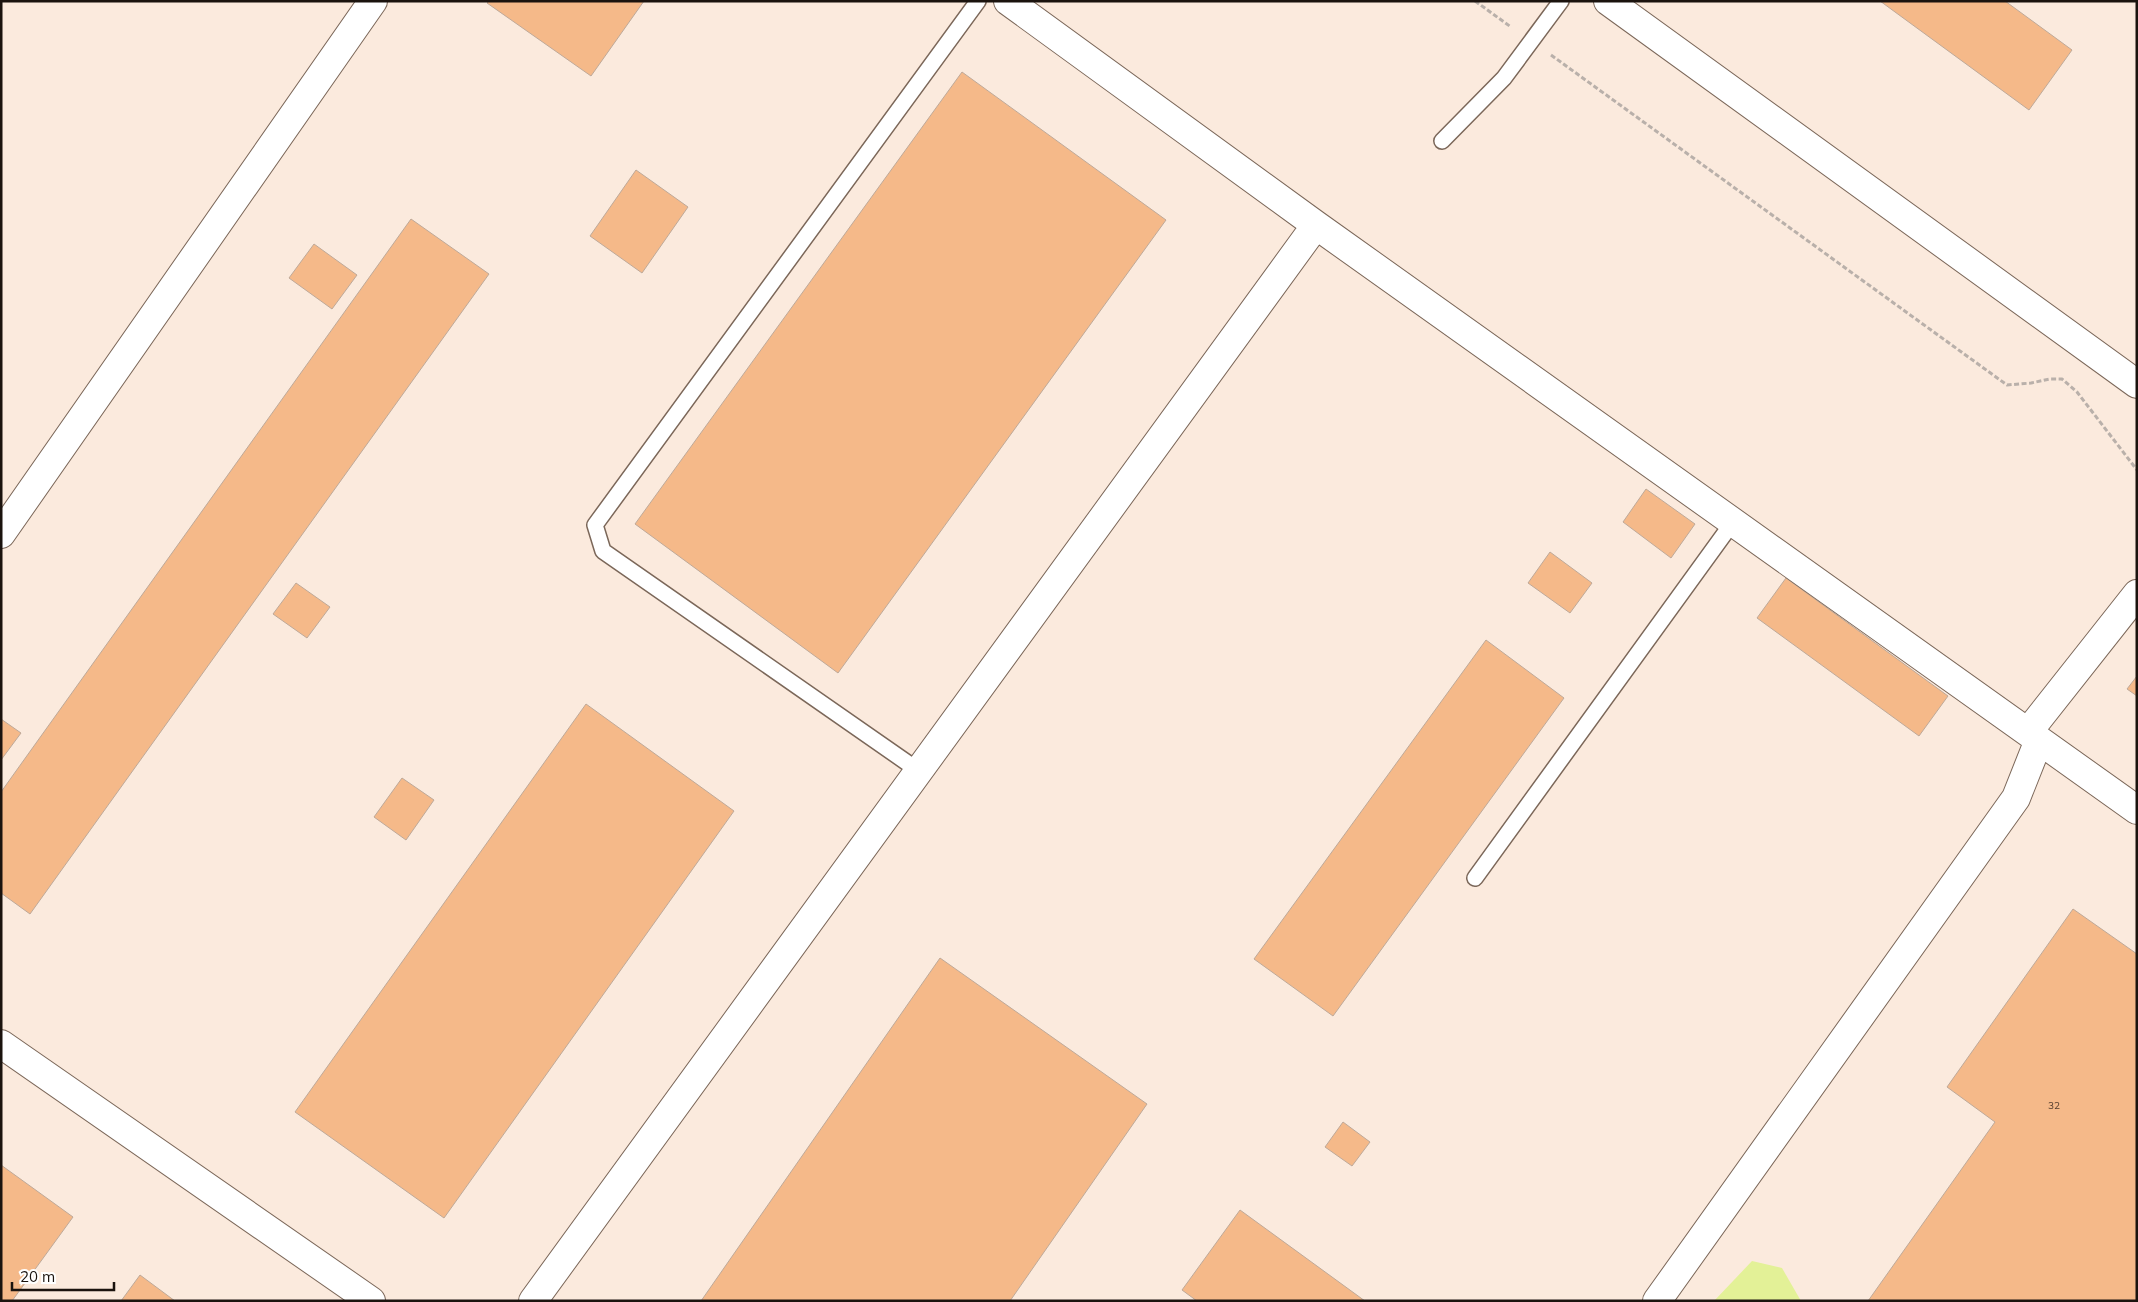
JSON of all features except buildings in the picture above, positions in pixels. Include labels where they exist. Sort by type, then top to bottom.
[{"type":"street","points":[[1,534],[373,1]]},
{"type":"street","points":[[1008,1],[1316,226],[2137,810]]},
{"type":"street","points":[[1608,1],[2137,384]]},
{"type":"street","points":[[533,1301],[1316,226]]},
{"type":"street","points":[[1657,1301],[2016,798],[2033,736],[2137,594]]},
{"type":"street","points":[[1,1044],[371,1301]]},
{"type":"lane","points":[[919,771],[603,551],[595,524],[978,1]]},
{"type":"lane","points":[[1442,141],[1504,78],[1561,1]]},
{"type":"lane","points":[[1475,878],[1733,522]]},
{"type":"path","points":[[1475,1],[2007,385],[2062,379],[2077,392],[2137,470]]},
{"type":"shaded area","points":[[1,1],[2137,1],[2137,1301],[1,1301]]},
{"type":"green space","points":[[1752,1261],[1782,1268],[1801,1301],[1714,1301]]}]
